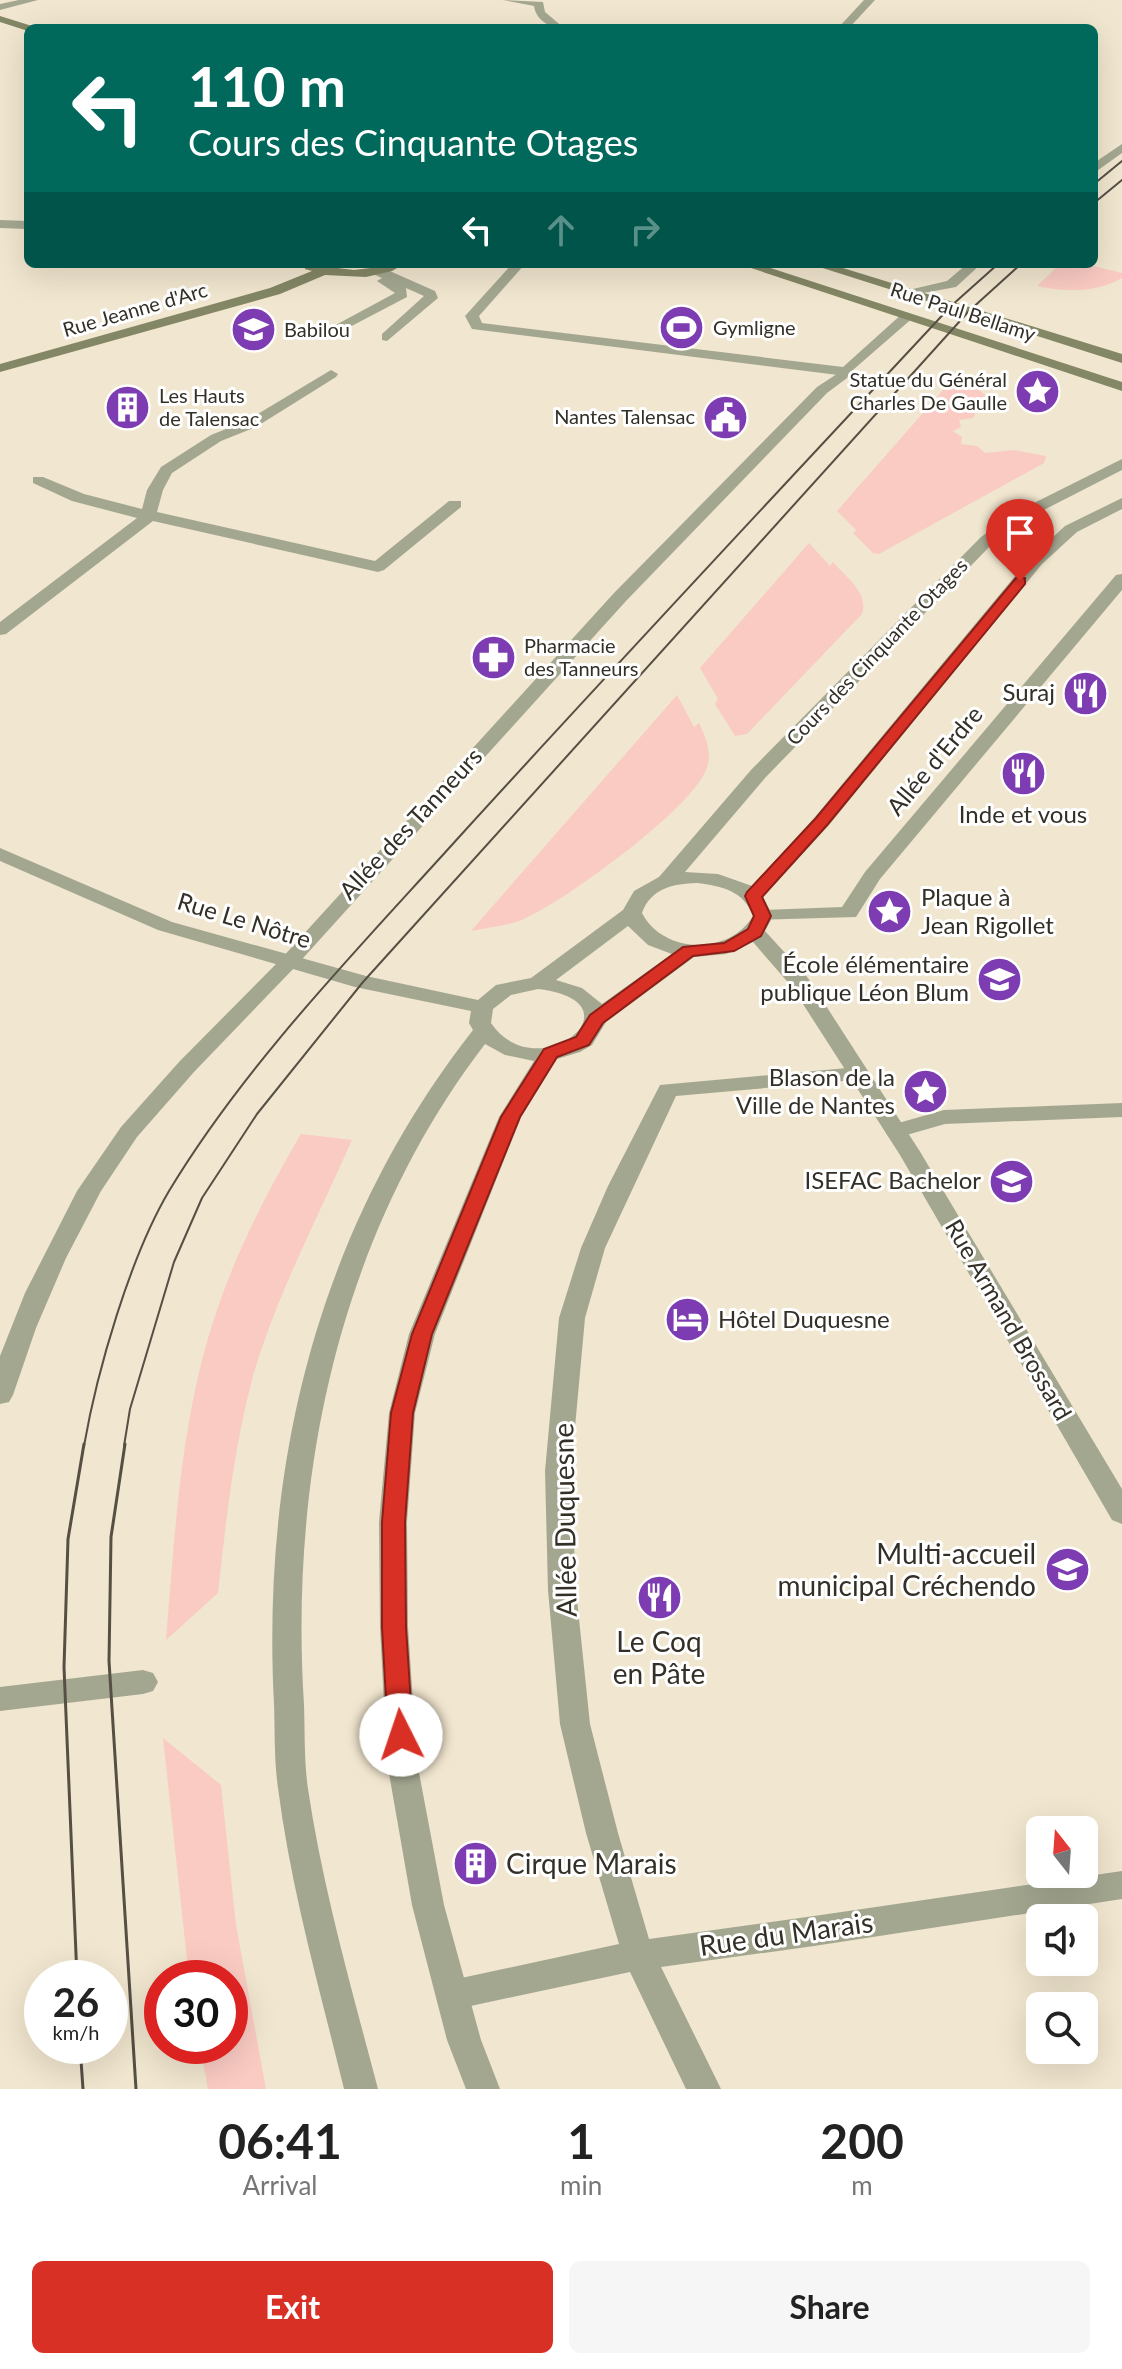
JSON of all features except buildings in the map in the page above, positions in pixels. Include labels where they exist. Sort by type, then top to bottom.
[{"type":"main road","points":[[0,19],[24,27]]},
{"type":"main road","points":[[317,268],[324,271],[371,272],[384,268]]},
{"type":"main road","name":"Rue Paul Bellamy","points":[[758,268],[1122,387]]},
{"type":"main road","name":"Rue Paul Bellamy","points":[[829,268],[1122,359]]},
{"type":"main road","name":"Rue Jeanne d'Arc","points":[[0,368],[275,291],[324,271]]},
{"type":"street","points":[[0,7],[33,0]]},
{"type":"street","points":[[508,0],[542,2],[540,13],[554,24]]},
{"type":"street","points":[[847,24],[870,0]]},
{"type":"street","points":[[1098,166],[1122,147]]},
{"type":"street","points":[[0,224],[24,225]]},
{"type":"street","points":[[515,268],[472,316],[477,326],[846,372]]},
{"type":"street","points":[[907,292],[951,284],[970,268]]},
{"type":"street","points":[[339,327],[402,294],[399,288],[371,272]]},
{"type":"street","points":[[371,272],[430,294],[431,298],[387,337]]},
{"type":"street","name":"Allée des Tanneurs","points":[[0,1395],[18,1337],[82,1204],[129,1133],[288,963],[620,597],[822,390],[908,316]]},
{"type":"street","points":[[0,630],[148,517],[155,490],[166,470],[216,438],[251,424],[331,374]]},
{"type":"street","name":"Cours des Cinquante Otages","points":[[538,983],[632,913],[641,894],[666,881],[758,774],[987,540],[1024,514],[1122,464]]},
{"type":"street","points":[[38,480],[65,494],[102,507],[203,526],[378,567],[455,504]]},
{"type":"street","points":[[753,896],[822,821],[1036,561],[1071,529],[1122,503]]},
{"type":"street","name":"Allée d'Erdre","points":[[759,924],[849,913],[872,876],[1122,579]]},
{"type":"street","name":"Rue Le Nôtre","points":[[0,854],[165,926],[483,1019]]},
{"type":"street","points":[[632,913],[634,921],[649,938],[689,951],[728,948],[759,924],[753,896],[729,882],[697,877],[666,881]]},
{"type":"street","name":"Rue Armand Brossard","points":[[759,924],[896,1131],[1122,1513]]},
{"type":"street","points":[[483,1019],[501,1046],[514,1051],[550,1053],[583,1041],[596,1019],[689,951]]},
{"type":"street","name":"Cours des Cinquante Otages","points":[[361,2089],[320,1932],[293,1785],[285,1637],[291,1522],[309,1410],[357,1254],[383,1188],[483,1019],[504,990],[520,984],[553,983],[579,993],[595,1010],[596,1019]]},
{"type":"street","points":[[483,2089],[464,2040],[428,1905],[402,1762],[393,1522],[402,1413],[422,1334],[510,1117],[550,1053]]},
{"type":"street","name":"Allée Duquesne","points":[[704,2089],[638,1955],[575,1724],[562,1590],[558,1471],[572,1318],[593,1248],[668,1090],[858,1074]]},
{"type":"street","points":[[896,1131],[944,1117],[1122,1110]]},
{"type":"street","points":[[0,1699],[143,1682]]},
{"type":"street","name":"Rue du Marais","points":[[452,1995],[638,1955],[1122,1885]]},
{"type":"shaded area","points":[[1098,267],[1122,273],[1122,278],[1112,283],[1081,290],[1037,286],[1056,268]]},
{"type":"shaded area","points":[[958,373],[1001,408],[976,412],[973,418],[959,420],[961,427],[953,431],[962,437],[961,444],[977,446],[985,453],[1014,450],[1046,456],[1044,463],[879,554],[873,553],[837,511]]},
{"type":"shaded area","points":[[809,543],[830,566],[833,562],[855,586],[862,599],[862,614],[747,734],[735,736],[715,704],[718,699],[700,668]]},
{"type":"shaded area","points":[[677,695],[694,727],[699,723],[708,746],[708,764],[695,787],[653,830],[569,893],[520,921],[471,931]]},
{"type":"shaded area","points":[[301,1134],[352,1140],[286,1286],[253,1376],[236,1457],[218,1593],[166,1640],[181,1473],[205,1350],[225,1287],[244,1242]]},
{"type":"shaded area","points":[[163,1738],[221,1785],[242,1960],[187,1960]]},
{"type":"shaded area","points":[[248,1991],[266,2089],[208,2089],[203,2064],[248,2064]]},
{"type":"tram line","points":[[1098,181],[1122,161]]},
{"type":"tram line","points":[[1098,200],[1122,180]]},
{"type":"tram line","points":[[84,1446],[106,1350],[141,1248],[169,1191],[233,1097],[344,963],[521,769],[951,306],[994,268]]},
{"type":"tram line","points":[[124,1446],[130,1409],[174,1262],[202,1198],[257,1114],[363,982],[969,311],[1017,268]]},
{"type":"tram line","points":[[76,1960],[64,1667],[68,1539],[84,1444]]},
{"type":"tram line","points":[[125,1444],[111,1537],[109,1661],[136,2089]]},
{"type":"tram line","points":[[81,2064],[83,2089]]},
{"type":"place","name":"Gymligne","points":[[682,328]]},
{"type":"place","name":"Babilou","points":[[253,330]]},
{"type":"place","name":"Statue du Général Charles De Gaulle","points":[[1038,392]]},
{"type":"place","name":"Les Hauts de Talensac","points":[[128,407]]},
{"type":"place","name":"Nantes Talensac","points":[[726,417]]},
{"type":"place","name":"Pharmacie des Tanneurs","points":[[493,657]]},
{"type":"place","name":"Suraj","points":[[1086,693]]},
{"type":"place","name":"Inde et vous","points":[[1023,773]]},
{"type":"place","name":"Plaque à Jean Rigollet","points":[[890,912]]},
{"type":"place","name":"École élémentaire publique Léon Blum","points":[[1000,979]]},
{"type":"place","name":"Blason de la Ville de Nantes","points":[[926,1092]]},
{"type":"place","name":"ISEFAC Bachelor","points":[[1012,1181]]},
{"type":"place","name":"Hôtel Duquesne","points":[[687,1320]]},
{"type":"place","name":"Multi-accueil municipal Créchendo","points":[[1067,1570]]},
{"type":"place","name":"Le Coq en Pâte","points":[[659,1597]]},
{"type":"place","name":"Cirque Marais","points":[[475,1864]]},
{"type":"route","points":[[401,1735],[394,1627],[393,1522],[402,1413],[422,1334],[510,1117],[550,1053],[583,1041],[596,1019],[689,951],[728,948],[755,932],[763,916],[753,896],[822,821],[1020,581]]}]
